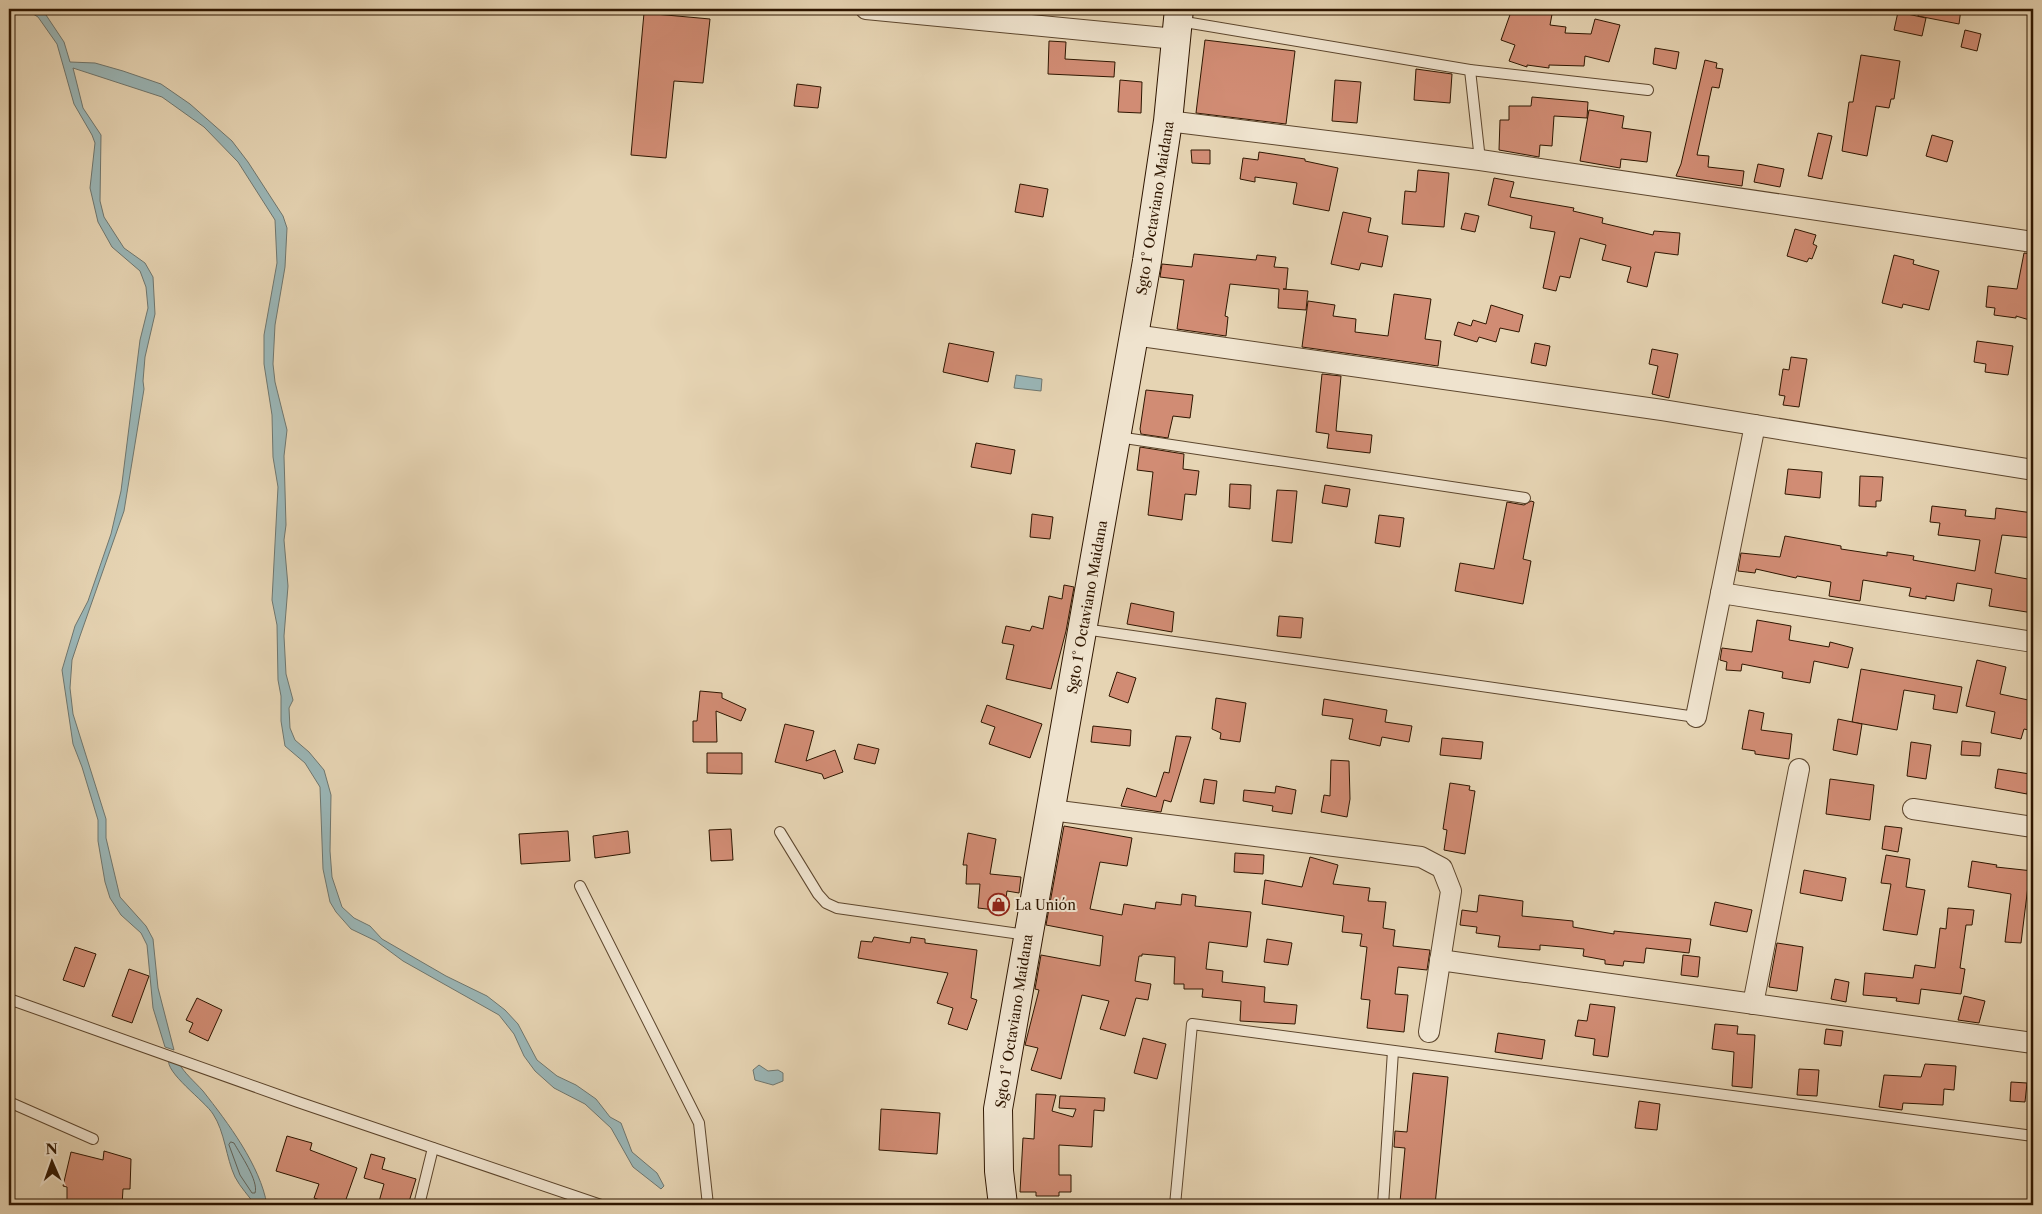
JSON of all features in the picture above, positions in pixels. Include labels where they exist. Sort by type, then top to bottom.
[{"type":"main road","name":"Sgto 1° Octaviano Maidana","points":[[1003,1205],[999,1171],[998,1110],[1134,335],[1168,122],[1178,23]]},
{"type":"street","points":[[866,9],[1178,23]]},
{"type":"street","points":[[1168,122],[1480,160],[2033,242]]},
{"type":"street","points":[[1134,335],[1755,425],[2033,470]]},
{"type":"street","points":[[1696,717],[1755,425]]},
{"type":"street","points":[[1721,593],[2033,642]]},
{"type":"street","points":[[1753,1004],[1800,769]]},
{"type":"street","points":[[1913,808],[2033,827]]},
{"type":"street","points":[[1051,810],[1420,856],[1442,868],[1451,892],[1428,1032]]},
{"type":"street","points":[[1440,960],[2033,1042]]},
{"type":"lane","points":[[1178,23],[1470,70],[1648,90]]},
{"type":"lane","points":[[1470,70],[1480,160]]},
{"type":"lane","points":[[1117,436],[1525,498]]},
{"type":"lane","points":[[1083,629],[1696,717]]},
{"type":"lane","points":[[780,832],[818,894],[826,903],[837,908],[1028,936]]},
{"type":"lane","points":[[580,886],[699,1123],[708,1205]]},
{"type":"lane","points":[[9,999],[601,1205]]},
{"type":"lane","points":[[1176,1205],[1192,1024],[2033,1136]]},
{"type":"lane","points":[[1383,1205],[1393,1051]]},
{"type":"lane","points":[[9,1102],[93,1139]]},
{"type":"lane","points":[[419,1205],[433,1148]]},
{"type":"water","points":[[25,9],[42,9],[64,42],[70,62],[95,63],[161,84],[190,104],[232,141],[283,216],[287,228],[285,267],[275,325],[273,364],[275,382],[287,430],[284,456],[286,525],[284,540],[288,586],[284,636],[286,674],[293,700],[289,708],[290,728],[295,740],[309,752],[324,770],[331,795],[330,851],[332,877],[342,907],[354,918],[370,926],[382,939],[446,976],[487,996],[505,1010],[518,1024],[537,1060],[557,1076],[576,1085],[596,1099],[610,1117],[621,1123],[632,1152],[657,1173],[664,1186],[661,1189],[633,1167],[611,1128],[585,1104],[554,1088],[535,1071],[524,1056],[514,1034],[499,1015],[403,961],[376,941],[351,929],[330,902],[323,869],[320,787],[305,763],[285,746],[281,721],[277,625],[272,600],[278,487],[273,457],[272,415],[264,364],[264,335],[277,263],[275,220],[238,162],[204,127],[162,97],[73,68],[83,108],[101,135],[100,201],[104,217],[124,248],[145,263],[153,277],[155,314],[145,357],[144,389],[124,511],[72,660],[70,688],[73,714],[106,819],[106,838],[120,897],[146,926],[153,939],[158,988],[174,1050],[165,1047],[153,1008],[147,945],[141,933],[121,915],[110,898],[105,882],[98,841],[98,820],[73,744],[62,670],[75,626],[88,601],[111,534],[121,491],[140,340],[148,308],[146,287],[140,271],[112,247],[98,222],[90,188],[95,143],[74,104],[57,44],[38,17]]},
{"type":"water","points":[[1016,375],[1042,379],[1041,391],[1014,388]]},
{"type":"water","points":[[169,1059],[178,1062],[203,1091],[242,1145],[258,1175],[267,1205],[255,1205],[239,1184],[232,1170],[217,1121],[209,1108],[179,1079],[169,1065]]},
{"type":"water","points":[[759,1065],[768,1071],[778,1070],[783,1073],[783,1081],[773,1085],[755,1080],[753,1070]]},
{"type":"building","points":[[1512,9],[1553,9],[1550,25],[1566,27],[1565,33],[1591,34],[1595,19],[1620,25],[1609,62],[1585,56],[1584,66],[1549,65],[1549,68],[1527,65],[1527,67],[1509,61],[1515,45],[1501,40]]},
{"type":"building","points":[[1918,9],[1961,9],[1959,24],[1918,16]]},
{"type":"building","points":[[1898,12],[1926,18],[1922,36],[1894,30]]},
{"type":"building","points":[[644,13],[710,19],[703,83],[674,81],[666,158],[631,155]]},
{"type":"building","points":[[1965,30],[1981,34],[1977,51],[1961,47]]},
{"type":"building","points":[[1205,40],[1295,51],[1286,124],[1196,113]]},
{"type":"building","points":[[1049,41],[1066,42],[1065,59],[1115,62],[1114,77],[1048,74]]},
{"type":"building","points":[[1655,48],[1679,52],[1676,69],[1653,64]]},
{"type":"building","points":[[1861,55],[1900,61],[1894,99],[1891,99],[1889,108],[1876,106],[1867,156],[1842,151],[1849,102],[1853,102]]},
{"type":"building","points":[[1705,60],[1717,63],[1716,68],[1723,69],[1719,88],[1712,87],[1697,155],[1709,156],[1708,167],[1744,171],[1742,186],[1676,176],[1681,164]]},
{"type":"building","points":[[1416,69],[1452,74],[1450,103],[1414,100]]},
{"type":"building","points":[[1120,80],[1142,82],[1141,113],[1118,112]]},
{"type":"building","points":[[1335,80],[1361,82],[1357,123],[1332,121]]},
{"type":"building","points":[[797,84],[821,87],[818,108],[794,106]]},
{"type":"building","points":[[1532,97],[1588,102],[1587,118],[1554,116],[1552,146],[1540,145],[1539,157],[1499,150],[1500,120],[1509,120],[1509,106],[1531,106]]},
{"type":"building","points":[[1589,110],[1624,116],[1622,128],[1651,132],[1647,162],[1621,159],[1620,168],[1580,161]]},
{"type":"building","points":[[1818,133],[1832,136],[1822,179],[1808,176]]},
{"type":"building","points":[[1932,135],[1953,141],[1947,162],[1926,156]]},
{"type":"building","points":[[1191,150],[1210,150],[1210,164],[1192,163]]},
{"type":"building","points":[[1259,152],[1305,159],[1305,161],[1338,168],[1329,211],[1293,204],[1297,183],[1255,177],[1255,182],[1240,179],[1243,158],[1258,160]]},
{"type":"building","points":[[1758,164],[1784,169],[1780,187],[1754,182]]},
{"type":"building","points":[[1418,170],[1449,173],[1444,227],[1402,224],[1405,191],[1416,192]]},
{"type":"building","points":[[1494,178],[1514,182],[1510,197],[1574,208],[1573,211],[1603,218],[1602,223],[1653,235],[1654,231],[1680,233],[1678,255],[1655,252],[1647,287],[1627,282],[1631,267],[1602,260],[1606,245],[1580,238],[1570,278],[1560,276],[1556,291],[1543,288],[1555,232],[1530,228],[1532,216],[1488,205]]},
{"type":"building","points":[[1020,184],[1048,189],[1043,217],[1015,212]]},
{"type":"building","points":[[1343,212],[1371,218],[1368,232],[1388,236],[1382,267],[1361,263],[1359,270],[1331,264]]},
{"type":"building","points":[[1465,213],[1479,216],[1475,232],[1461,229]]},
{"type":"building","points":[[1795,229],[1816,235],[1813,244],[1817,246],[1812,259],[1809,258],[1807,262],[1787,256]]},
{"type":"building","points":[[2024,253],[2033,254],[2033,321],[2016,316],[2016,318],[1994,315],[1995,308],[1986,307],[1988,286],[2017,289]]},
{"type":"building","points":[[1194,254],[1256,260],[1257,255],[1276,257],[1274,267],[1288,268],[1286,289],[1283,289],[1308,291],[1306,310],[1278,308],[1279,289],[1230,284],[1225,316],[1228,317],[1226,336],[1177,329],[1184,280],[1160,277],[1162,264],[1192,267]]},
{"type":"building","points":[[1894,255],[1914,260],[1913,264],[1939,271],[1929,310],[1903,304],[1902,308],[1882,303]]},
{"type":"building","points":[[1394,294],[1431,299],[1425,339],[1441,341],[1438,366],[1302,347],[1308,301],[1335,305],[1333,316],[1356,319],[1355,332],[1388,336]]},
{"type":"building","points":[[1491,305],[1523,315],[1519,332],[1500,328],[1496,342],[1479,337],[1477,342],[1454,335],[1458,322],[1471,326],[1473,320],[1486,324]]},
{"type":"building","points":[[1977,341],[2013,346],[2008,375],[1985,372],[1986,364],[1974,362]]},
{"type":"building","points":[[949,343],[994,352],[988,382],[943,372]]},
{"type":"building","points":[[1535,343],[1550,346],[1546,366],[1531,363]]},
{"type":"building","points":[[1652,349],[1678,354],[1669,398],[1652,394],[1658,366],[1649,364]]},
{"type":"building","points":[[1791,357],[1807,359],[1799,407],[1783,405],[1785,396],[1779,395],[1783,369],[1789,370]]},
{"type":"building","points":[[1322,374],[1341,376],[1336,431],[1372,435],[1370,453],[1327,448],[1329,434],[1316,432]]},
{"type":"building","points":[[1146,390],[1193,395],[1190,418],[1173,416],[1168,438],[1141,434],[1140,429]]},
{"type":"building","points":[[976,443],[1015,450],[1011,474],[971,467]]},
{"type":"building","points":[[1140,447],[1184,454],[1183,469],[1199,471],[1196,495],[1185,494],[1182,520],[1148,515],[1153,472],[1137,470]]},
{"type":"building","points":[[1788,469],[1822,472],[1820,498],[1785,494]]},
{"type":"building","points":[[1860,476],[1883,477],[1881,501],[1876,501],[1876,507],[1859,506]]},
{"type":"building","points":[[1230,484],[1251,485],[1250,509],[1229,507]]},
{"type":"building","points":[[1325,485],[1350,489],[1347,507],[1322,503]]},
{"type":"building","points":[[1277,490],[1297,491],[1292,543],[1272,541]]},
{"type":"building","points":[[1531,501],[1534,502],[1523,559],[1531,561],[1523,604],[1455,591],[1460,563],[1494,569],[1507,502],[1524,505]]},
{"type":"building","points":[[1932,506],[1966,510],[1965,516],[1995,519],[1996,508],[2033,513],[2033,538],[2002,535],[1995,573],[2033,580],[2033,613],[1989,606],[1992,589],[1957,583],[1954,601],[1926,596],[1926,599],[1909,596],[1911,588],[1863,580],[1860,601],[1829,596],[1831,582],[1797,576],[1796,578],[1756,569],[1755,573],[1738,571],[1741,553],[1780,557],[1785,536],[1841,546],[1841,549],[1887,556],[1887,552],[1914,556],[1913,560],[1975,571],[1980,540],[1938,535],[1940,523],[1930,522]]},
{"type":"building","points":[[1032,514],[1053,517],[1050,539],[1030,537]]},
{"type":"building","points":[[1379,515],[1404,518],[1400,547],[1375,543]]},
{"type":"building","points":[[1064,585],[1074,587],[1066,631],[1051,689],[1006,679],[1014,645],[1002,643],[1006,626],[1030,631],[1032,626],[1043,629],[1049,596],[1062,599]]},
{"type":"building","points":[[1131,603],[1174,612],[1172,632],[1127,624]]},
{"type":"building","points":[[1279,616],[1303,618],[1301,638],[1277,636]]},
{"type":"building","points":[[1757,620],[1791,626],[1789,640],[1829,647],[1830,642],[1853,648],[1848,668],[1814,661],[1810,683],[1782,678],[1783,672],[1742,664],[1741,671],[1726,670],[1727,662],[1720,660],[1722,648],[1752,652]]},
{"type":"building","points":[[1977,660],[2006,667],[2000,694],[2033,701],[2033,731],[2024,729],[2021,739],[1991,733],[1995,712],[1966,706]]},
{"type":"building","points":[[1861,669],[1962,687],[1957,713],[1933,709],[1935,695],[1904,690],[1897,730],[1852,722]]},
{"type":"building","points":[[1117,672],[1136,678],[1128,703],[1109,696]]},
{"type":"building","points":[[700,691],[722,693],[722,698],[746,709],[741,721],[716,711],[717,742],[693,742],[693,721],[697,721]]},
{"type":"building","points":[[1216,698],[1246,703],[1240,742],[1220,739],[1221,733],[1212,729]]},
{"type":"building","points":[[1324,699],[1387,710],[1385,722],[1412,726],[1409,742],[1382,737],[1380,746],[1349,739],[1353,719],[1322,715]]},
{"type":"building","points":[[987,705],[1042,724],[1030,758],[989,744],[995,727],[981,722]]},
{"type":"building","points":[[1749,710],[1764,713],[1761,730],[1792,734],[1789,759],[1755,754],[1755,751],[1742,749]]},
{"type":"building","points":[[1838,719],[1862,724],[1857,755],[1833,750]]},
{"type":"building","points":[[785,724],[814,731],[806,761],[835,750],[843,772],[824,779],[822,774],[775,762]]},
{"type":"building","points":[[1093,726],[1131,730],[1130,746],[1091,742]]},
{"type":"building","points":[[1176,736],[1191,737],[1171,802],[1164,800],[1161,812],[1121,806],[1127,788],[1156,797],[1164,772],[1169,773]]},
{"type":"building","points":[[1442,738],[1483,742],[1481,759],[1440,755]]},
{"type":"building","points":[[1962,741],[1981,743],[1980,756],[1961,755]]},
{"type":"building","points":[[1911,742],[1931,745],[1926,779],[1907,776]]},
{"type":"building","points":[[858,744],[879,749],[875,764],[854,759]]},
{"type":"building","points":[[707,753],[742,753],[742,774],[707,773]]},
{"type":"building","points":[[1331,760],[1349,761],[1350,799],[1347,817],[1321,812],[1324,795],[1330,796]]},
{"type":"building","points":[[1998,769],[2030,774],[2027,794],[1995,788]]},
{"type":"building","points":[[1204,779],[1217,781],[1214,804],[1200,802]]},
{"type":"building","points":[[1830,779],[1874,785],[1870,820],[1826,814]]},
{"type":"building","points":[[1450,783],[1470,786],[1469,790],[1475,791],[1465,854],[1444,850],[1447,830],[1443,829]]},
{"type":"building","points":[[1276,786],[1296,790],[1292,814],[1272,811],[1273,806],[1243,801],[1244,790],[1275,793]]},
{"type":"building","points":[[1064,826],[1132,838],[1127,866],[1100,862],[1090,909],[1122,915],[1124,904],[1155,909],[1156,902],[1181,905],[1182,894],[1196,896],[1195,906],[1251,912],[1247,947],[1209,942],[1206,969],[1223,971],[1222,982],[1265,987],[1264,1002],[1297,1005],[1295,1024],[1240,1021],[1241,1001],[1202,997],[1203,989],[1184,989],[1184,984],[1174,984],[1175,957],[1142,954],[1142,956],[1139,956],[1135,981],[1151,984],[1148,1000],[1136,998],[1125,1036],[1100,1029],[1109,1001],[1082,995],[1061,1079],[1031,1070],[1038,1048],[1025,1045],[1039,990],[1035,989],[1041,955],[1100,966],[1103,936],[1046,925]]},
{"type":"building","points":[[1885,826],[1902,828],[1898,852],[1882,849]]},
{"type":"building","points":[[731,829],[733,860],[711,861],[709,830]]},
{"type":"building","points":[[568,831],[570,861],[521,864],[519,834]]},
{"type":"building","points":[[628,831],[630,853],[595,858],[593,836]]},
{"type":"building","points":[[968,833],[996,839],[990,874],[1021,877],[1019,893],[1007,891],[1004,911],[978,908],[980,884],[966,884],[967,865],[963,865]]},
{"type":"building","points":[[1235,853],[1264,855],[1263,874],[1234,872]]},
{"type":"building","points":[[1886,855],[1910,859],[1906,887],[1925,890],[1917,935],[1883,930],[1891,884],[1881,883]]},
{"type":"building","points":[[1310,857],[1338,865],[1333,884],[1370,888],[1368,901],[1386,902],[1383,928],[1395,930],[1393,946],[1430,950],[1427,970],[1398,967],[1395,994],[1408,995],[1404,1032],[1367,1028],[1370,1000],[1361,999],[1367,947],[1360,946],[1362,934],[1342,932],[1344,916],[1262,904],[1265,880],[1302,887]]},
{"type":"building","points":[[1972,861],[1997,865],[1996,867],[2033,871],[2033,887],[2028,886],[2021,943],[2005,942],[2011,894],[1968,887]]},
{"type":"building","points":[[1804,870],[1846,878],[1842,901],[1800,893]]},
{"type":"building","points":[[1479,895],[1523,901],[1522,916],[1573,921],[1573,927],[1614,934],[1614,931],[1691,939],[1689,953],[1646,948],[1644,963],[1624,961],[1623,966],[1605,964],[1605,960],[1583,956],[1584,949],[1540,945],[1540,950],[1498,947],[1500,936],[1476,933],[1477,927],[1460,925],[1462,910],[1477,912]]},
{"type":"building","points":[[1715,902],[1752,910],[1747,932],[1710,925]]},
{"type":"building","points":[[1948,908],[1974,910],[1972,925],[1966,925],[1960,968],[1965,969],[1961,994],[1921,989],[1919,1004],[1896,1001],[1897,998],[1863,995],[1865,973],[1913,978],[1915,965],[1935,968],[1940,928],[1946,929]]},
{"type":"building","points":[[874,937],[910,943],[911,937],[925,939],[925,943],[977,950],[971,998],[977,1000],[967,1030],[948,1024],[953,1008],[937,1003],[948,973],[858,958],[861,941],[872,942]]},
{"type":"building","points":[[1267,939],[1292,943],[1288,965],[1264,962]]},
{"type":"building","points":[[1777,943],[1803,947],[1797,991],[1769,987]]},
{"type":"building","points":[[75,947],[96,954],[84,987],[63,980]]},
{"type":"building","points":[[1683,955],[1700,957],[1698,977],[1681,975]]},
{"type":"building","points":[[129,969],[149,976],[132,1023],[112,1016]]},
{"type":"building","points":[[1835,979],[1849,982],[1846,1002],[1831,999]]},
{"type":"building","points":[[1964,996],[1985,1001],[1979,1023],[1958,1020]]},
{"type":"building","points":[[197,998],[222,1010],[208,1041],[189,1032],[193,1023],[186,1020]]},
{"type":"building","points":[[1590,1004],[1615,1007],[1608,1057],[1593,1055],[1595,1039],[1575,1036],[1578,1020],[1587,1021]]},
{"type":"building","points":[[1715,1024],[1738,1026],[1737,1034],[1755,1035],[1752,1088],[1732,1086],[1734,1052],[1712,1049]]},
{"type":"building","points":[[1826,1029],[1843,1031],[1841,1046],[1824,1044]]},
{"type":"building","points":[[1498,1033],[1545,1040],[1542,1059],[1495,1052]]},
{"type":"building","points":[[1143,1038],[1166,1044],[1157,1079],[1134,1073]]},
{"type":"building","points":[[1925,1064],[1956,1066],[1954,1090],[1944,1089],[1943,1105],[1903,1103],[1902,1110],[1879,1107],[1884,1075],[1921,1077]]},
{"type":"building","points":[[1799,1069],[1819,1070],[1817,1096],[1797,1095]]},
{"type":"building","points":[[1413,1073],[1448,1077],[1435,1205],[1400,1202],[1405,1148],[1394,1147],[1395,1131],[1407,1132]]},
{"type":"building","points":[[2011,1082],[2027,1083],[2025,1102],[2010,1101]]},
{"type":"building","points":[[1036,1094],[1056,1095],[1052,1111],[1073,1117],[1076,1109],[1059,1108],[1060,1096],[1105,1098],[1104,1111],[1094,1110],[1092,1147],[1059,1145],[1059,1175],[1071,1175],[1071,1192],[1059,1192],[1059,1196],[1036,1196],[1036,1192],[1020,1192],[1023,1138],[1034,1139]]},
{"type":"building","points":[[1639,1101],[1660,1104],[1657,1130],[1635,1128]]},
{"type":"building","points":[[881,1109],[940,1113],[937,1154],[879,1150]]},
{"type":"building","points":[[287,1136],[312,1143],[310,1150],[357,1168],[344,1205],[335,1205],[314,1198],[319,1184],[276,1171]]},
{"type":"building","points":[[104,1151],[131,1159],[130,1189],[123,1189],[122,1205],[67,1205],[67,1187],[63,1186],[71,1152],[103,1160]]},
{"type":"building","points":[[371,1154],[385,1158],[382,1169],[416,1179],[408,1205],[378,1205],[384,1184],[364,1178]]},
{"type":"place","name":"La Unión","points":[[999,905]]}]
